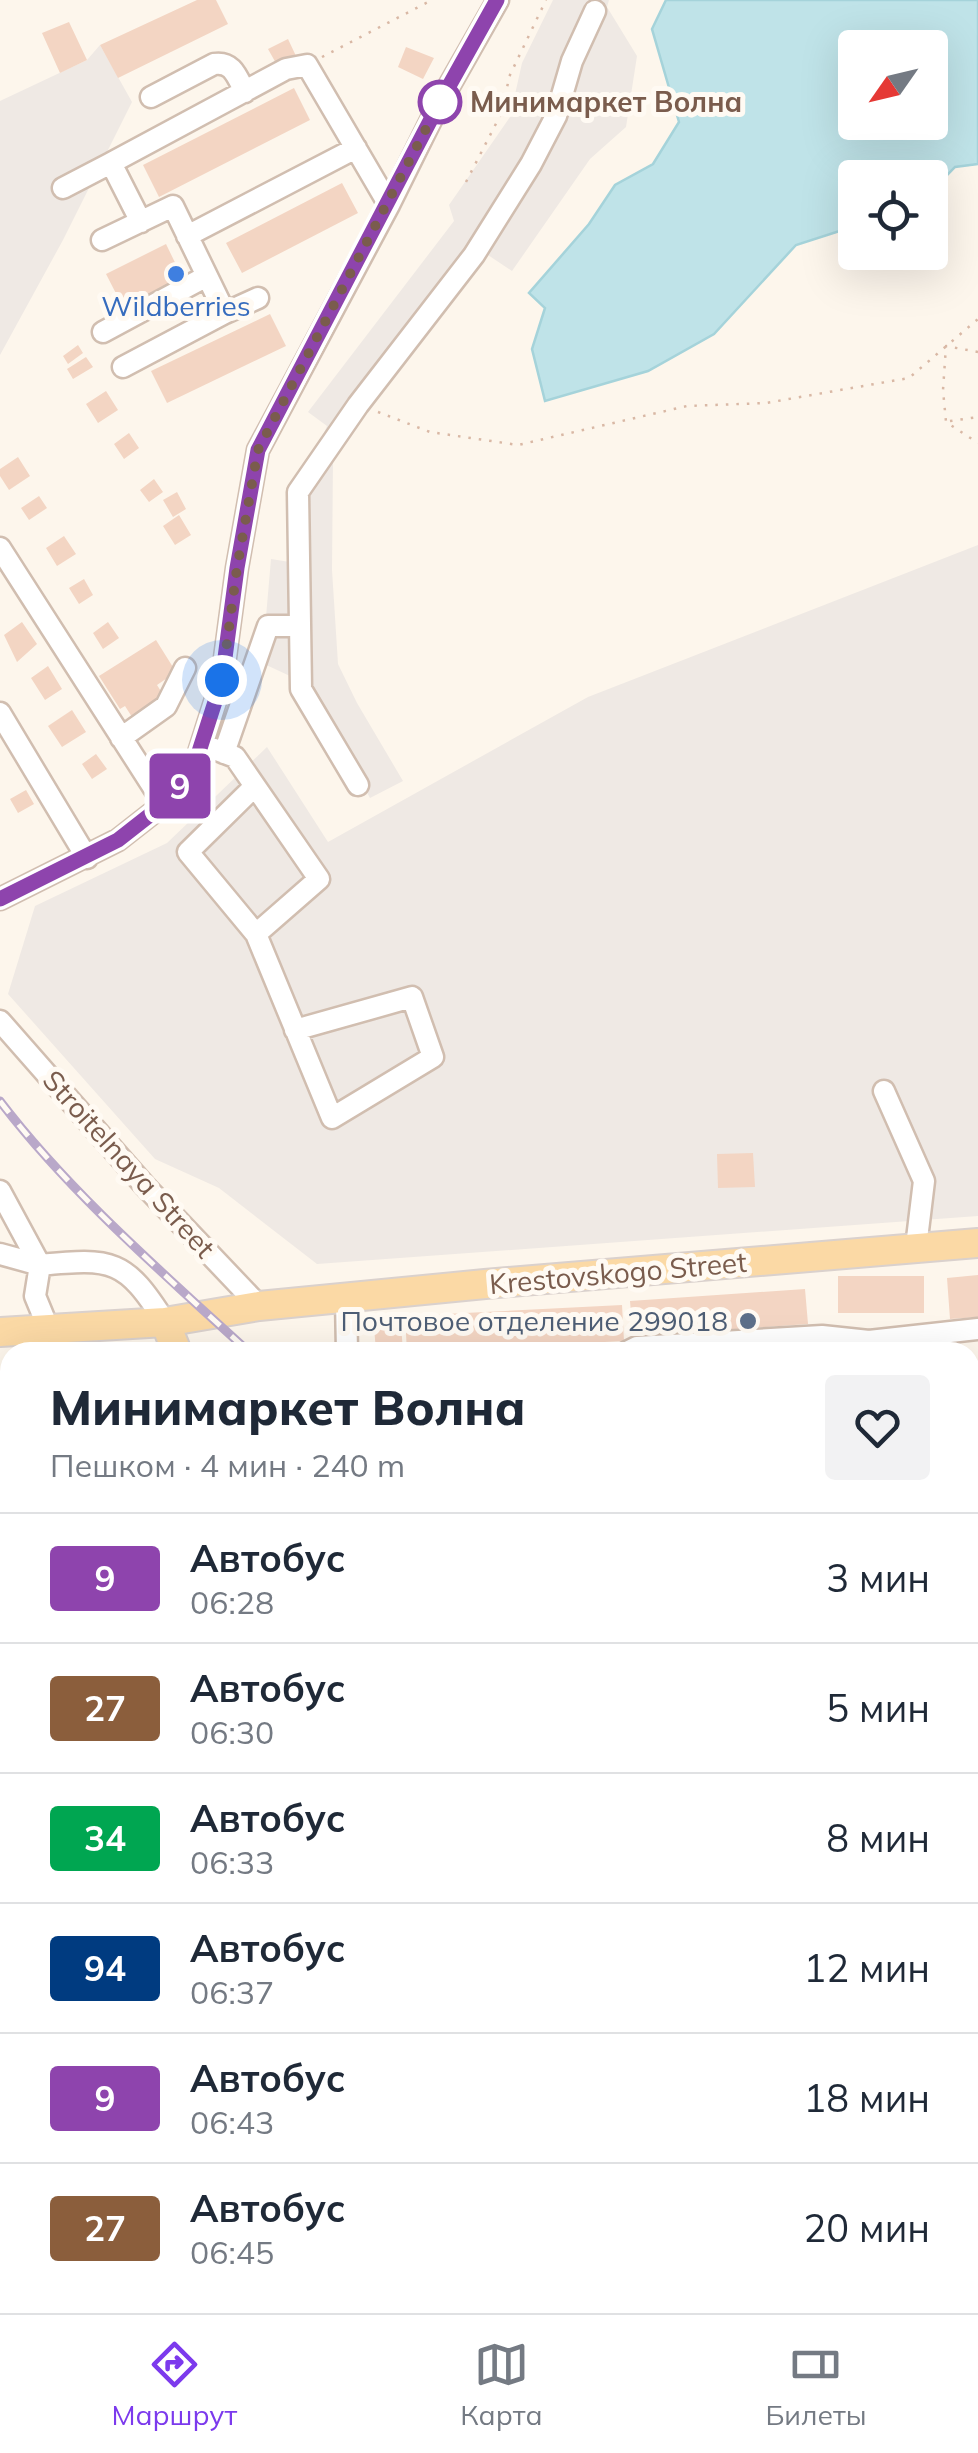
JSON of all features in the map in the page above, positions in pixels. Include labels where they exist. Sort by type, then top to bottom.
[{"type":"main road","name":"Krestovskogo Street","points":[[0,1332],[166,1322],[259,1306],[978,1243]]},
{"type":"main road","points":[[166,1322],[173,1342]]},
{"type":"street","points":[[0,899],[118,840],[164,804],[182,784],[204,744],[222,680],[258,450],[440,102],[498,0]]},
{"type":"street","points":[[358,784],[300,688],[298,492],[358,404],[474,254],[530,164],[556,116],[572,61],[596,10]]},
{"type":"street","points":[[151,97],[223,63],[233,69],[244,92]]},
{"type":"street","points":[[63,188],[286,69],[307,65],[389,205]]},
{"type":"street","points":[[188,236],[356,148]]},
{"type":"street","points":[[111,164],[140,222]]},
{"type":"street","points":[[102,240],[173,206],[225,313]]},
{"type":"street","points":[[103,332],[207,276]]},
{"type":"street","points":[[124,367],[258,298]]},
{"type":"street","points":[[0,548],[164,804]]},
{"type":"street","points":[[224,753],[268,626],[300,626]]},
{"type":"street","points":[[122,738],[166,706],[185,668]]},
{"type":"street","points":[[0,712],[86,858]]},
{"type":"street","points":[[204,744],[235,757],[319,879],[256,934]]},
{"type":"street","points":[[254,787],[188,852],[256,934],[295,1030],[332,1118],[433,1056],[412,998],[295,1030]]},
{"type":"street","name":"Stroitelnaya Street","points":[[0,1021],[145,1186],[259,1306]]},
{"type":"street","points":[[884,1091],[924,1181],[916,1247]]},
{"type":"street","points":[[0,1191],[40,1265],[35,1296],[49,1330]]},
{"type":"street","points":[[0,1254],[40,1265],[96,1260],[122,1272],[145,1290],[166,1322]]},
{"type":"street","points":[[346,1298],[347,1342]]},
{"type":"street","points":[[721,1342],[822,1336],[869,1340],[978,1329]]},
{"type":"path","points":[[307,65],[432,0]]},
{"type":"path","points":[[466,182],[503,110],[510,76],[546,0]]},
{"type":"path","points":[[358,404],[430,432],[518,444],[687,406],[766,403],[909,378],[978,320]]},
{"type":"path","points":[[946,346],[978,352]]},
{"type":"path","points":[[946,346],[942,390],[946,422],[978,443]]},
{"type":"path","points":[[946,422],[978,417]]},
{"type":"shaded area","points":[[553,0],[609,0],[607,7],[637,56],[626,127],[590,159],[512,271],[470,243],[402,336],[333,459],[332,570],[338,664],[403,781],[370,798],[305,683],[262,663],[271,559],[302,564],[310,466],[327,426],[308,412],[454,221],[449,205],[510,117],[522,63]]},
{"type":"shaded area","points":[[100,45],[132,102],[0,355],[0,101],[87,60]]},
{"type":"shaded area","points":[[978,545],[978,1216],[317,1264],[219,1188],[155,1159],[8,994],[35,906],[167,843],[267,747],[328,842],[588,697]]},
{"type":"water","points":[[666,0],[978,0],[978,164],[955,167],[948,174],[948,160],[838,160],[838,231],[796,245],[714,334],[648,371],[545,401],[532,349],[545,308],[529,293],[589,224],[615,185],[653,164],[679,122],[652,29]]},
{"type":"building","points":[[197,0],[216,0],[228,24],[118,78],[100,45]]},
{"type":"building","points":[[69,22],[87,60],[60,73],[42,33]]},
{"type":"building","points":[[288,39],[296,56],[277,65],[268,49]]},
{"type":"building","points":[[406,47],[434,58],[423,79],[398,67]]},
{"type":"building","points":[[294,88],[310,120],[159,197],[143,165]]},
{"type":"building","points":[[342,183],[358,213],[242,273],[226,243]]},
{"type":"building","points":[[166,244],[183,279],[124,309],[106,274]]},
{"type":"building","points":[[270,314],[286,346],[167,403],[151,371]]},
{"type":"building","points":[[78,345],[83,353],[68,364],[63,356]]},
{"type":"building","points":[[86,357],[93,367],[73,379],[67,369]]},
{"type":"building","points":[[106,391],[118,410],[98,423],[86,404]]},
{"type":"building","points":[[129,433],[139,448],[124,459],[114,444]]},
{"type":"building","points":[[18,457],[30,476],[9,490],[0,469]]},
{"type":"building","points":[[154,479],[163,492],[149,502],[140,490]]},
{"type":"building","points":[[177,492],[186,509],[173,517],[163,500]]},
{"type":"building","points":[[39,496],[47,508],[29,520],[21,508]]},
{"type":"building","points":[[179,515],[191,535],[175,545],[163,526]]},
{"type":"building","points":[[64,536],[76,554],[57,566],[46,548]]},
{"type":"building","points":[[84,579],[93,595],[79,604],[69,588]]},
{"type":"building","points":[[22,622],[37,644],[17,662],[4,635]]},
{"type":"building","points":[[108,622],[119,638],[103,649],[93,633]]},
{"type":"building","points":[[156,640],[176,672],[157,685],[164,696],[132,717],[125,706],[120,709],[99,676]]},
{"type":"building","points":[[48,666],[62,689],[45,700],[31,678]]},
{"type":"building","points":[[72,710],[86,732],[62,747],[48,726]]},
{"type":"building","points":[[96,754],[107,769],[92,779],[82,764]]},
{"type":"building","points":[[26,790],[34,804],[18,813],[10,799]]},
{"type":"building","points":[[753,1153],[755,1187],[718,1188],[717,1154]]},
{"type":"building","points":[[978,1275],[978,1317],[950,1319],[947,1278]]},
{"type":"building","points":[[838,1276],[924,1276],[924,1313],[838,1313]]},
{"type":"building","points":[[805,1289],[808,1324],[633,1336],[630,1301]]},
{"type":"building","points":[[622,1305],[624,1341],[406,1342],[405,1316]]},
{"type":"building","points":[[401,1324],[402,1342],[375,1342],[374,1326]]},
{"type":"railway","points":[[0,1101],[87,1200],[238,1342]]},
{"type":"bus line","name":"9","points":[[0,899],[118,840],[164,804],[195,764],[222,680],[258,450],[497,0]]},
{"type":"place","name":"Минимаркет Волна","points":[[440,102]]},
{"type":"place","name":"Wildberries","points":[[176,274]]},
{"type":"place","name":"Почтовое отделение 299018","points":[[748,1321]]},
{"type":"route","points":[[222,680],[258,450],[440,102]]}]
